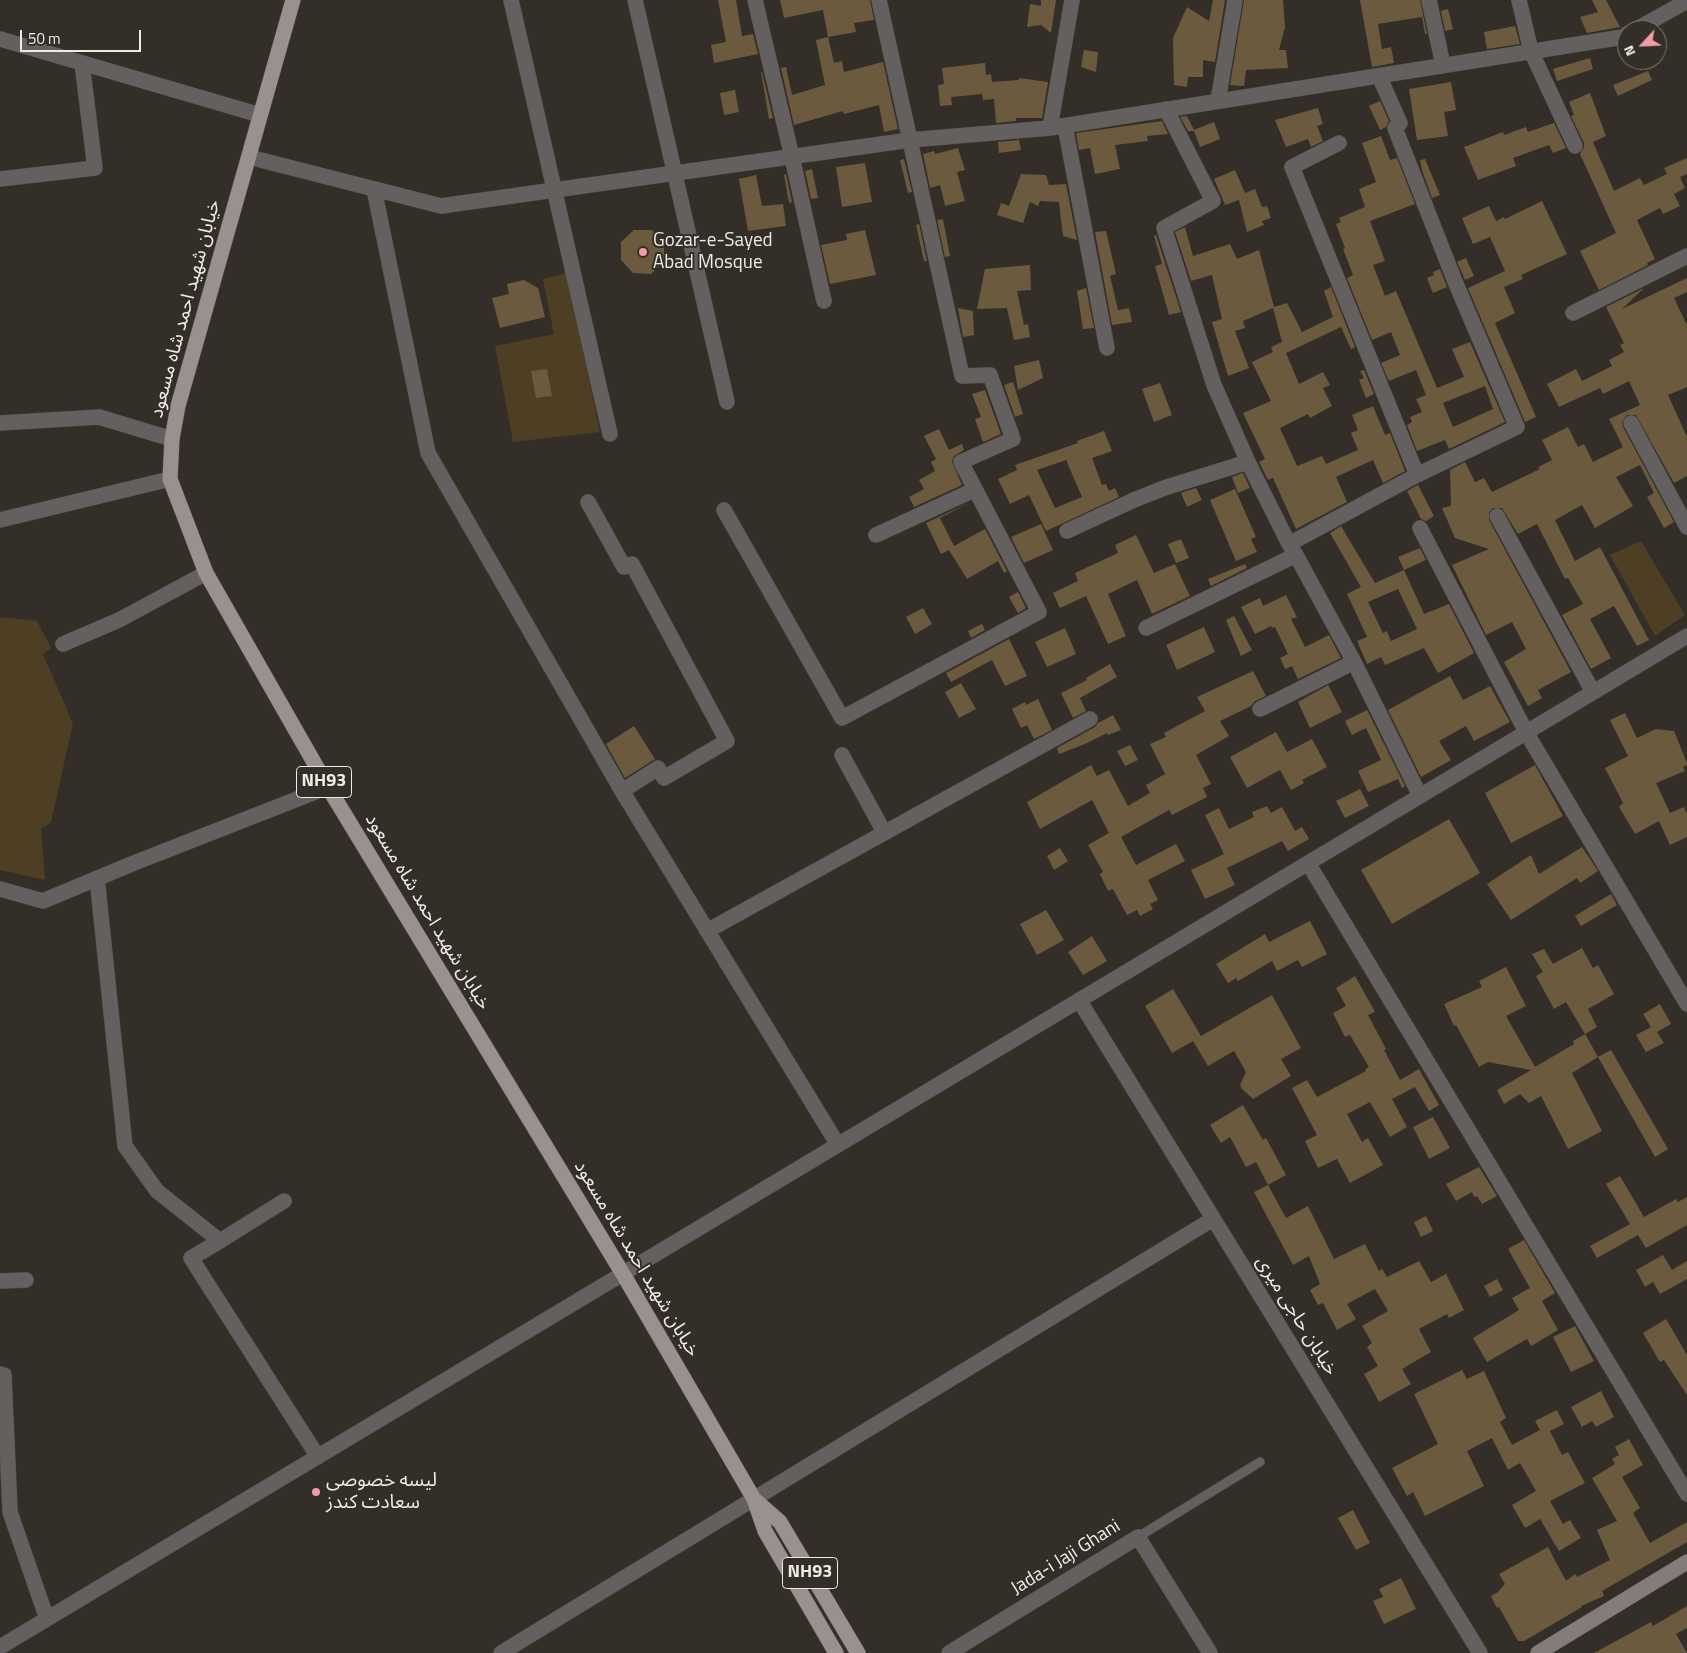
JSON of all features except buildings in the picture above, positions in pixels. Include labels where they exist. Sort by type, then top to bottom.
[{"type":"main road","name":"خیابان شهید احمد شاه مسعود","points":[[293,0],[178,406],[172,439],[170,479],[206,574],[328,787],[623,1274],[754,1499],[765,1531],[836,1653]]},
{"type":"main road","name":"خیابان شهید احمد شاه مسعود","points":[[754,1499],[780,1522],[858,1653]]},
{"type":"main road","points":[[1538,1653],[1687,1562]]},
{"type":"street","points":[[511,0],[610,434]]},
{"type":"street","points":[[634,0],[727,402]]},
{"type":"street","points":[[755,0],[824,301]]},
{"type":"street","points":[[724,510],[842,718],[1039,612],[960,462],[1013,439],[990,375],[962,376],[879,0]]},
{"type":"street","points":[[1072,0],[1057,127],[1107,348]]},
{"type":"street","points":[[1218,101],[1235,0]]},
{"type":"street","points":[[1429,0],[1444,65]]},
{"type":"street","points":[[1519,0],[1531,51],[1576,146]]},
{"type":"street","points":[[1653,20],[1687,1]]},
{"type":"street","points":[[249,157],[441,206],[910,140],[1057,127],[1617,38]]},
{"type":"street","points":[[0,39],[260,115]]},
{"type":"street","points":[[0,179],[95,168],[82,63]]},
{"type":"street","points":[[1146,628],[1293,550],[1417,475],[1517,427],[1454,279],[1395,128],[1400,123],[1379,76]]},
{"type":"street","points":[[1166,110],[1213,201],[1164,228],[1214,385],[1248,462],[1354,662],[1420,796]]},
{"type":"street","points":[[1339,144],[1292,167],[1417,475]]},
{"type":"street","points":[[374,189],[428,453],[622,792],[838,1145]]},
{"type":"street","points":[[1573,313],[1687,256]]},
{"type":"street","points":[[0,423],[99,417],[172,439]]},
{"type":"street","points":[[1631,422],[1687,527]]},
{"type":"street","points":[[1067,531],[1156,491],[1248,462]]},
{"type":"street","points":[[0,520],[170,479]]},
{"type":"street","points":[[876,536],[974,490]]},
{"type":"street","points":[[588,502],[624,567],[632,564],[727,741],[664,778],[658,768],[622,792]]},
{"type":"street","points":[[1496,516],[1592,692]]},
{"type":"street","points":[[1420,528],[1526,732],[1687,1004]]},
{"type":"street","points":[[63,644],[119,620],[206,574]]},
{"type":"street","points":[[0,1647],[1687,636]]},
{"type":"street","points":[[1260,709],[1354,662]]},
{"type":"street","points":[[707,931],[1090,719]]},
{"type":"street","points":[[842,755],[884,832]]},
{"type":"street","points":[[0,888],[43,901],[328,787]]},
{"type":"street","points":[[1308,863],[1687,1494]]},
{"type":"street","points":[[97,878],[125,1146],[157,1191],[220,1241]]},
{"type":"street","name":"خیابان حاجی میری","points":[[1079,1000],[1480,1653]]},
{"type":"street","points":[[284,1201],[191,1258],[318,1456]]},
{"type":"street","points":[[501,1653],[1213,1219]]},
{"type":"street","points":[[0,1281],[26,1280]]},
{"type":"street","points":[[0,1374],[4,1376],[10,1512],[47,1618]]},
{"type":"street","name":"Jada-i Jaji Ghani","points":[[949,1653],[1138,1537],[1210,1653]]},
{"type":"lane","points":[[1138,1537],[1260,1462]]},
{"type":"shaded area","points":[[567,273],[600,432],[513,442],[495,346],[554,334],[543,279]]},
{"type":"shaded area","points":[[1641,541],[1685,615],[1655,636],[1610,555]]},
{"type":"shaded area","points":[[0,617],[37,621],[51,648],[43,654],[73,724],[51,822],[41,829],[45,880],[0,870]]},
{"type":"place","name":"Gozar-e-Sayed Abad Mosque","points":[[643,252]]},
{"type":"place","name":"لیسه خصوصی سعادت کندز","points":[[316,1492]]}]
